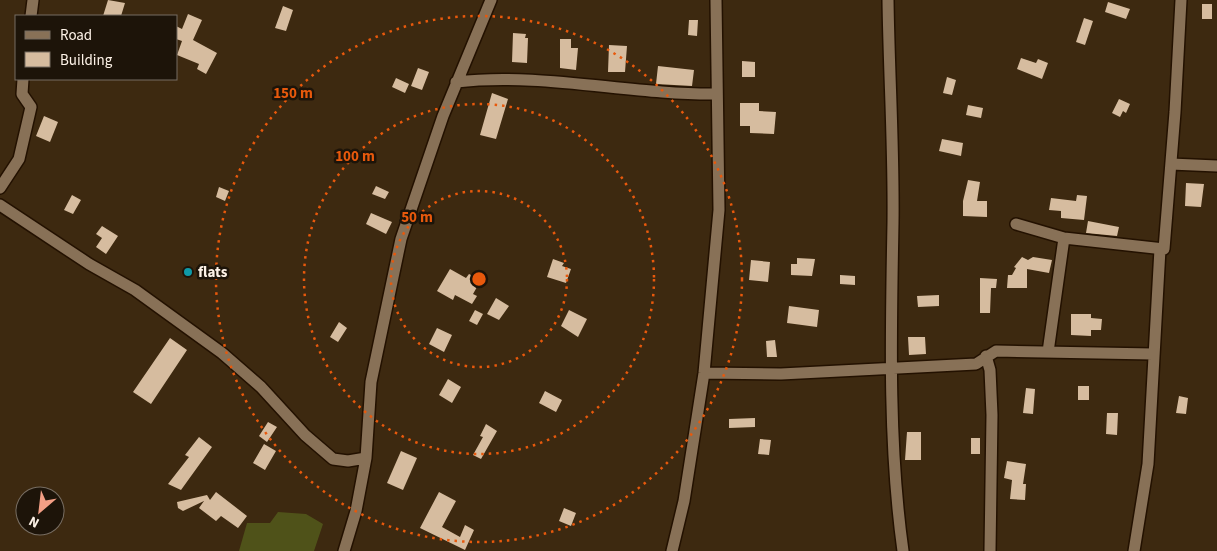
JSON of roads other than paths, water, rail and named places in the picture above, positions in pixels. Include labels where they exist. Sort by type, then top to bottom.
[{"type":"street","points":[[31,15],[33,0]]},
{"type":"street","points":[[344,551],[356,511],[366,458],[370,382],[402,239],[416,191],[456,82],[491,0]]},
{"type":"street","points":[[672,551],[679,529],[704,373],[719,210],[716,0]]},
{"type":"street","points":[[888,0],[892,125],[893,222],[890,277],[892,369],[895,457],[903,551]]},
{"type":"street","points":[[1016,224],[1064,238],[1164,249],[1172,164],[1181,0]]},
{"type":"street","points":[[0,188],[19,159],[31,107],[22,94],[24,80]]},
{"type":"street","points":[[456,82],[473,80],[538,81],[717,94]]},
{"type":"street","points":[[1172,164],[1217,166]]},
{"type":"street","points":[[0,205],[89,264],[135,290],[222,353],[261,387],[305,435],[333,459],[348,461],[366,458]]},
{"type":"street","points":[[1048,352],[1064,238]]},
{"type":"street","points":[[1134,551],[1148,464],[1160,249]]},
{"type":"street","points":[[704,373],[781,374],[976,364],[996,351],[1153,354]]},
{"type":"street","points":[[986,356],[990,370],[992,415],[990,551]]},
{"type":"place","name":"flats","points":[[188,272]]}]
